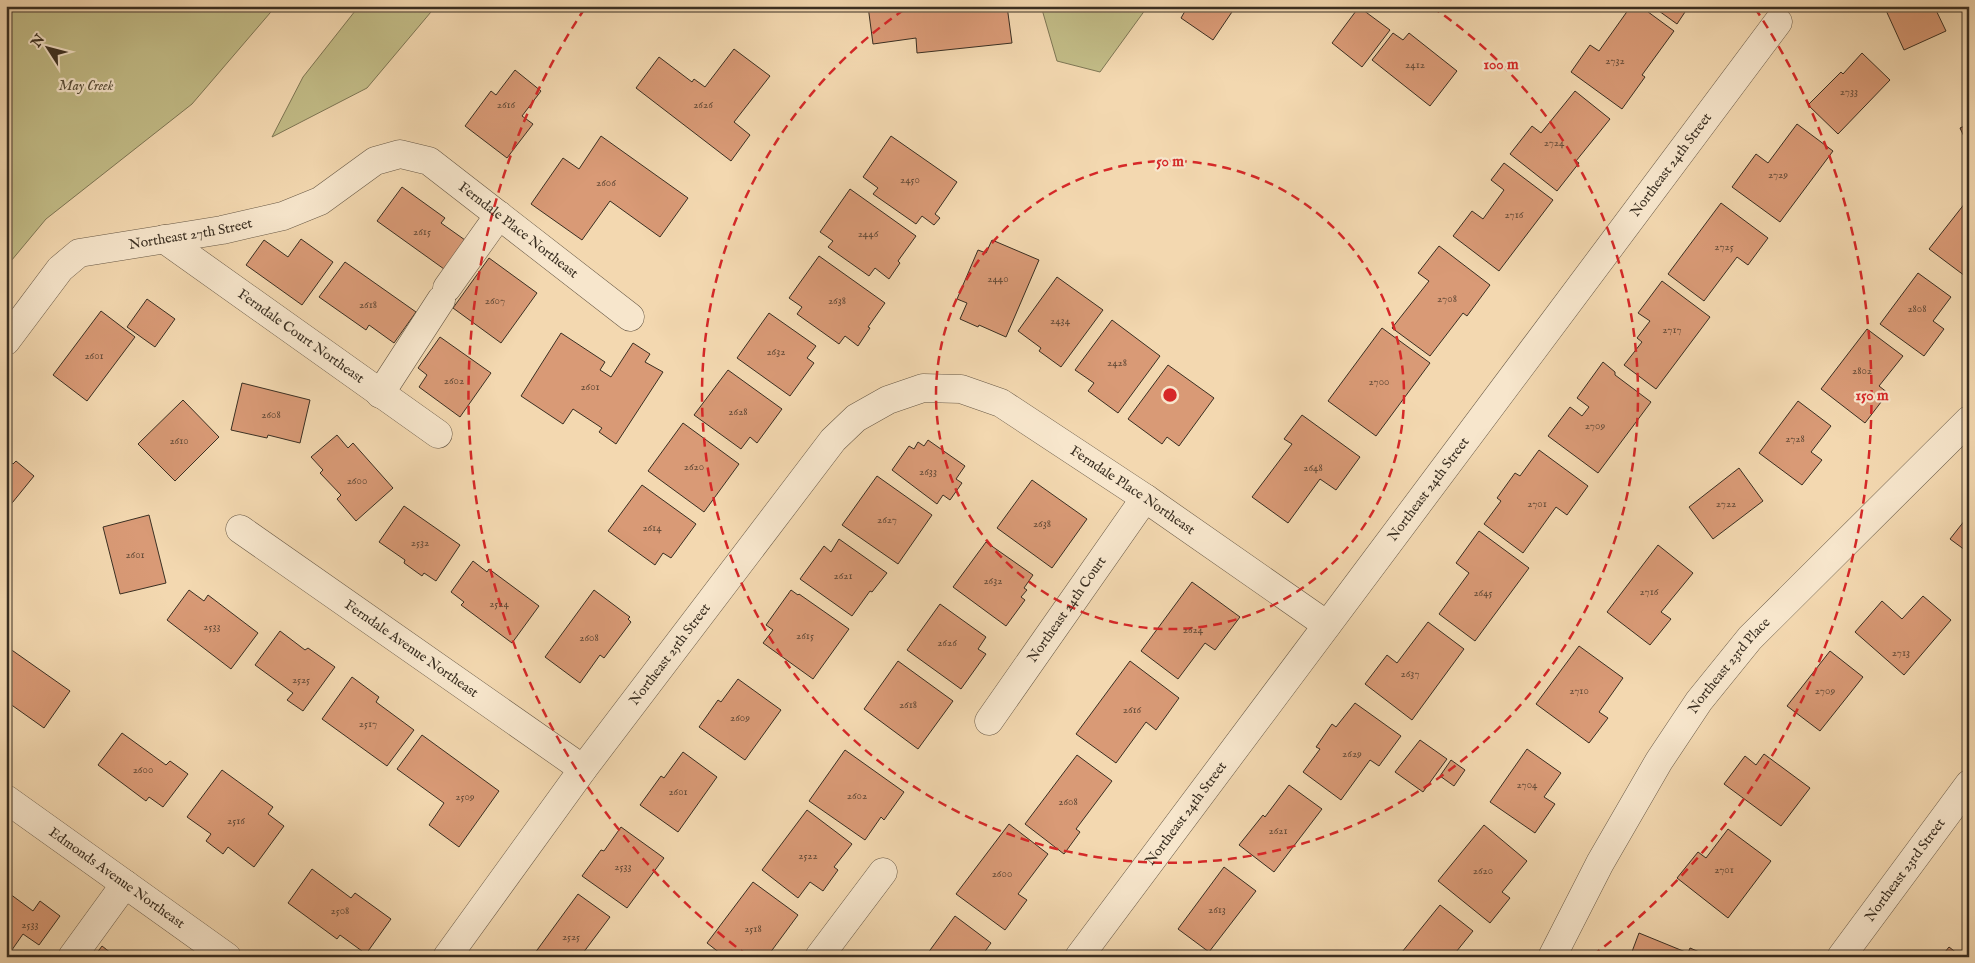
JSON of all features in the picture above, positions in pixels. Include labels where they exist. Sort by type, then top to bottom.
[{"type":"street","name":"Northeast 24th Street","points":[[1079,957],[1778,22]]},
{"type":"street","name":"Ferndale Place Northeast","points":[[400,154],[430,161],[630,317]]},
{"type":"street","name":"Northeast 27th Street","points":[[6,341],[60,269],[79,253],[222,230],[283,216],[320,201],[375,161],[400,154]]},
{"type":"street","points":[[380,394],[444,294],[499,215]]},
{"type":"street","name":"Ferndale Court Northeast","points":[[164,239],[438,434]]},
{"type":"street","name":"Ferndale Place Northeast","points":[[923,388],[961,389],[1001,403],[1145,498],[1327,625]]},
{"type":"street","name":"Northeast 25th Street","points":[[447,957],[582,769],[832,440],[856,418],[888,400],[923,388]]},
{"type":"street","name":"Northeast 23rd Place","points":[[1552,957],[1600,863],[1659,761],[1699,701],[1750,638],[1968,421]]},
{"type":"street","name":"Northeast 24th Court","points":[[989,721],[1145,498]]},
{"type":"street","name":"Ferndale Avenue Northeast","points":[[240,529],[582,769]]},
{"type":"street","name":"Northeast 23rd Street","points":[[1841,957],[1969,784]]},
{"type":"street","name":"Edmonds Avenue Northeast","points":[[6,799],[227,957]]},
{"type":"street","points":[[819,957],[884,872]]},
{"type":"street","points":[[72,957],[126,884]]},
{"type":"green space","name":"May Creek","points":[[6,6],[276,6],[192,104],[46,219],[6,267]]},
{"type":"green space","points":[[359,6],[436,6],[367,88],[272,137],[303,77]]},
{"type":"green space","points":[[1041,6],[1148,6],[1100,72],[1057,61]]},
{"type":"building","points":[[868,6],[1007,6],[1012,43],[917,53],[916,38],[873,44]]},
{"type":"building","points":[[1188,6],[1236,6],[1213,40],[1181,18]]},
{"type":"building","points":[[1631,6],[1640,6],[1674,31],[1642,75],[1645,77],[1622,109],[1571,72],[1590,45],[1599,51]]},
{"type":"building","points":[[1652,6],[1689,6],[1677,24]]},
{"type":"building","points":[[1884,6],[1934,6],[1946,31],[1904,50]]},
{"type":"building","points":[[1359,7],[1390,30],[1362,67],[1332,43]]},
{"type":"building","points":[[1393,33],[1403,40],[1409,33],[1457,71],[1430,106],[1372,60]]},
{"type":"building","points":[[734,49],[770,76],[734,122],[750,135],[731,161],[636,88],[659,57],[692,82],[694,79],[705,87]]},
{"type":"building","points":[[1862,53],[1890,80],[1838,134],[1808,105],[1841,72],[1843,74]]},
{"type":"building","points":[[515,70],[541,91],[522,116],[533,124],[507,158],[465,126],[491,91],[496,95]]},
{"type":"building","points":[[1575,91],[1610,119],[1576,161],[1579,163],[1557,191],[1510,154],[1532,126],[1541,133]]},
{"type":"building","points":[[1797,124],[1833,151],[1780,222],[1732,187],[1756,154],[1768,163]]},
{"type":"building","points":[[1969,124],[1969,147],[1960,128]]},
{"type":"building","points":[[601,136],[688,198],[660,237],[610,201],[582,240],[531,204],[563,158],[579,169]]},
{"type":"building","points":[[891,136],[957,182],[935,214],[940,218],[934,225],[922,216],[916,224],[873,194],[878,188],[863,177]]},
{"type":"building","points":[[1504,163],[1553,200],[1499,271],[1453,236],[1472,211],[1483,219],[1504,190],[1491,180]]},
{"type":"building","points":[[402,187],[445,218],[441,223],[465,240],[444,269],[377,221]]},
{"type":"building","points":[[850,189],[916,236],[898,261],[900,263],[889,279],[875,268],[869,276],[828,247],[833,241],[820,232]]},
{"type":"building","points":[[1969,198],[1969,279],[1929,249]]},
{"type":"building","points":[[1721,203],[1768,238],[1748,265],[1737,257],[1704,301],[1668,274]]},
{"type":"building","points":[[301,239],[333,262],[302,305],[246,265],[264,240],[288,257]]},
{"type":"building","points":[[992,240],[1039,260],[1006,337],[960,319],[967,303],[957,299],[978,250],[986,253]]},
{"type":"building","points":[[1439,246],[1490,285],[1467,316],[1463,313],[1430,356],[1392,328],[1429,281],[1418,273]]},
{"type":"building","points":[[819,256],[885,303],[868,327],[870,328],[858,346],[845,336],[839,344],[797,314],[802,307],[789,298]]},
{"type":"building","points":[[489,258],[537,293],[501,343],[453,308]]},
{"type":"building","points":[[345,262],[416,312],[394,343],[369,325],[366,330],[319,297]]},
{"type":"building","points":[[1918,273],[1951,297],[1933,321],[1944,329],[1924,356],[1880,324]]},
{"type":"building","points":[[1057,277],[1103,310],[1061,367],[1039,351],[1041,348],[1018,331]]},
{"type":"building","points":[[1662,281],[1710,317],[1656,389],[1624,365],[1642,342],[1637,338],[1650,321],[1638,313]]},
{"type":"building","points":[[147,299],[175,319],[155,347],[127,327]]},
{"type":"building","points":[[101,311],[135,337],[87,401],[53,375]]},
{"type":"building","points":[[769,313],[816,346],[807,358],[814,363],[790,396],[737,358]]},
{"type":"building","points":[[1112,320],[1160,356],[1118,413],[1088,391],[1094,383],[1075,370]]},
{"type":"building","points":[[1382,328],[1430,363],[1376,436],[1328,401]]},
{"type":"building","points":[[1867,329],[1903,356],[1879,386],[1888,393],[1865,423],[1821,389]]},
{"type":"building","points":[[561,333],[605,362],[600,370],[611,377],[633,343],[650,354],[645,362],[663,372],[616,444],[599,432],[602,428],[573,409],[563,424],[521,396]]},
{"type":"building","points":[[440,337],[491,373],[460,417],[419,387],[427,375],[418,368]]},
{"type":"building","points":[[1603,362],[1615,372],[1615,375],[1651,402],[1598,473],[1548,436],[1570,407],[1582,416],[1589,407],[1577,398]]},
{"type":"building","points":[[1168,365],[1214,398],[1179,446],[1167,437],[1162,444],[1128,419]]},
{"type":"building","points":[[728,370],[782,409],[757,443],[750,437],[741,449],[694,415]]},
{"type":"building","points":[[242,383],[310,400],[300,443],[268,435],[267,438],[231,430]]},
{"type":"building","points":[[183,400],[219,437],[175,481],[138,444]]},
{"type":"building","points":[[1798,401],[1831,426],[1811,452],[1822,460],[1802,485],[1759,453]]},
{"type":"building","points":[[1302,415],[1360,457],[1336,490],[1320,479],[1288,523],[1252,497],[1292,444],[1284,439]]},
{"type":"building","points":[[683,423],[739,464],[704,512],[648,471]]},
{"type":"building","points":[[337,435],[348,448],[353,443],[393,488],[356,521],[337,499],[341,495],[320,473],[323,470],[311,457]]},
{"type":"building","points":[[928,440],[965,466],[956,479],[962,483],[950,500],[943,495],[937,504],[892,470],[909,446],[914,449],[918,442],[924,446]]},
{"type":"building","points":[[1539,450],[1588,486],[1567,515],[1556,507],[1523,553],[1484,524],[1501,501],[1497,498],[1515,473],[1520,476]]},
{"type":"building","points":[[6,458],[13,464],[16,461],[34,476],[8,508],[6,507]]},
{"type":"building","points":[[1739,468],[1763,501],[1713,539],[1689,507]]},
{"type":"building","points":[[877,476],[932,515],[898,564],[842,525]]},
{"type":"building","points":[[1032,480],[1087,519],[1052,568],[997,528]]},
{"type":"building","points":[[642,485],[696,524],[671,558],[663,553],[655,565],[608,531]]},
{"type":"building","points":[[404,506],[460,545],[436,581],[424,573],[422,576],[404,563],[405,560],[379,542]]},
{"type":"building","points":[[149,515],[166,583],[120,594],[103,527]]},
{"type":"building","points":[[1969,515],[1969,553],[1950,539]]},
{"type":"building","points":[[1479,531],[1529,568],[1475,641],[1439,614],[1469,573],[1456,563]]},
{"type":"building","points":[[839,539],[887,573],[872,592],[870,591],[852,616],[800,579],[824,546],[831,552]]},
{"type":"building","points":[[986,542],[1033,575],[1024,588],[1027,590],[1021,597],[1025,600],[1006,626],[953,587]]},
{"type":"building","points":[[1658,545],[1693,573],[1661,612],[1671,619],[1650,645],[1607,612]]},
{"type":"building","points":[[473,561],[487,572],[489,569],[539,606],[512,643],[461,605],[464,602],[451,592]]},
{"type":"building","points":[[1192,582],[1240,617],[1215,650],[1205,643],[1178,679],[1141,651]]},
{"type":"building","points":[[189,590],[204,601],[208,595],[258,633],[231,669],[167,620]]},
{"type":"building","points":[[594,590],[630,617],[628,619],[631,622],[604,658],[600,655],[580,683],[545,657]]},
{"type":"building","points":[[791,590],[849,629],[813,679],[763,643],[773,630],[766,625]]},
{"type":"building","points":[[1923,596],[1951,620],[1904,675],[1855,632],[1882,601],[1902,619]]},
{"type":"building","points":[[940,604],[986,637],[978,649],[986,654],[961,689],[907,650]]},
{"type":"building","points":[[1428,622],[1464,649],[1412,720],[1365,684],[1387,655],[1397,663]]},
{"type":"building","points":[[280,631],[305,650],[308,648],[335,667],[303,711],[287,700],[293,693],[255,665]]},
{"type":"building","points":[[6,646],[70,691],[44,728],[6,701]]},
{"type":"building","points":[[1579,646],[1623,678],[1599,712],[1608,718],[1589,743],[1536,704]]},
{"type":"building","points":[[1830,651],[1863,677],[1820,731],[1787,706]]},
{"type":"building","points":[[898,661],[953,701],[918,749],[864,709]]},
{"type":"building","points":[[1130,661],[1179,698],[1156,730],[1146,722],[1116,763],[1076,734]]},
{"type":"building","points":[[352,677],[379,697],[376,702],[414,730],[387,766],[322,719]]},
{"type":"building","points":[[738,679],[781,710],[745,760],[699,727],[718,700],[721,702]]},
{"type":"building","points":[[1355,703],[1401,736],[1379,766],[1370,760],[1341,800],[1303,772],[1320,749],[1316,747],[1332,724],[1336,727]]},
{"type":"building","points":[[122,733],[166,765],[170,761],[188,774],[163,807],[149,797],[146,801],[98,765]]},
{"type":"building","points":[[422,735],[499,791],[459,847],[429,825],[444,803],[397,769]]},
{"type":"building","points":[[1420,740],[1447,759],[1423,792],[1395,772]]},
{"type":"building","points":[[1527,749],[1561,773],[1544,797],[1555,804],[1535,833],[1490,802]]},
{"type":"building","points":[[845,750],[904,792],[884,820],[881,817],[865,840],[809,801]]},
{"type":"building","points":[[683,752],[717,777],[678,832],[640,805],[661,776],[664,778]]},
{"type":"building","points":[[1764,754],[1810,788],[1781,826],[1724,784],[1745,756],[1756,765]]},
{"type":"building","points":[[1077,755],[1112,781],[1076,829],[1080,832],[1064,854],[1025,824]]},
{"type":"building","points":[[1451,760],[1465,770],[1454,786],[1440,776]]},
{"type":"building","points":[[222,770],[273,807],[268,814],[284,826],[254,867],[228,847],[223,854],[206,841],[211,834],[187,817]]},
{"type":"building","points":[[1289,785],[1322,809],[1274,872],[1239,845],[1263,815],[1265,817]]},
{"type":"building","points":[[807,810],[852,844],[834,867],[838,870],[823,891],[810,882],[798,898],[762,870]]},
{"type":"building","points":[[1009,824],[1048,854],[1018,894],[1027,900],[1005,930],[956,894]]},
{"type":"building","points":[[1484,825],[1527,861],[1502,892],[1510,898],[1490,923],[1438,881]]},
{"type":"building","points":[[621,827],[664,858],[627,908],[582,876],[601,850],[604,851]]},
{"type":"building","points":[[1728,829],[1771,861],[1728,918],[1677,878],[1698,852],[1706,858]]},
{"type":"building","points":[[1224,867],[1256,891],[1209,952],[1178,929]]},
{"type":"building","points":[[312,869],[351,898],[355,893],[391,919],[366,954],[340,935],[337,939],[288,903]]},
{"type":"building","points":[[753,882],[798,915],[767,957],[725,957],[707,943]]},
{"type":"building","points":[[6,891],[33,911],[40,901],[60,916],[39,945],[23,934],[7,957]]},
{"type":"building","points":[[578,894],[610,917],[580,957],[532,957]]},
{"type":"building","points":[[1440,905],[1473,931],[1452,957],[1398,957]]},
{"type":"building","points":[[955,916],[991,943],[981,957],[925,957]]},
{"type":"building","points":[[1639,933],[1688,953],[1690,948],[1711,957],[1630,957]]},
{"type":"building","points":[[102,946],[116,957],[94,957]]},
{"type":"building","points":[[1949,947],[1962,957],[1941,957]]}]
